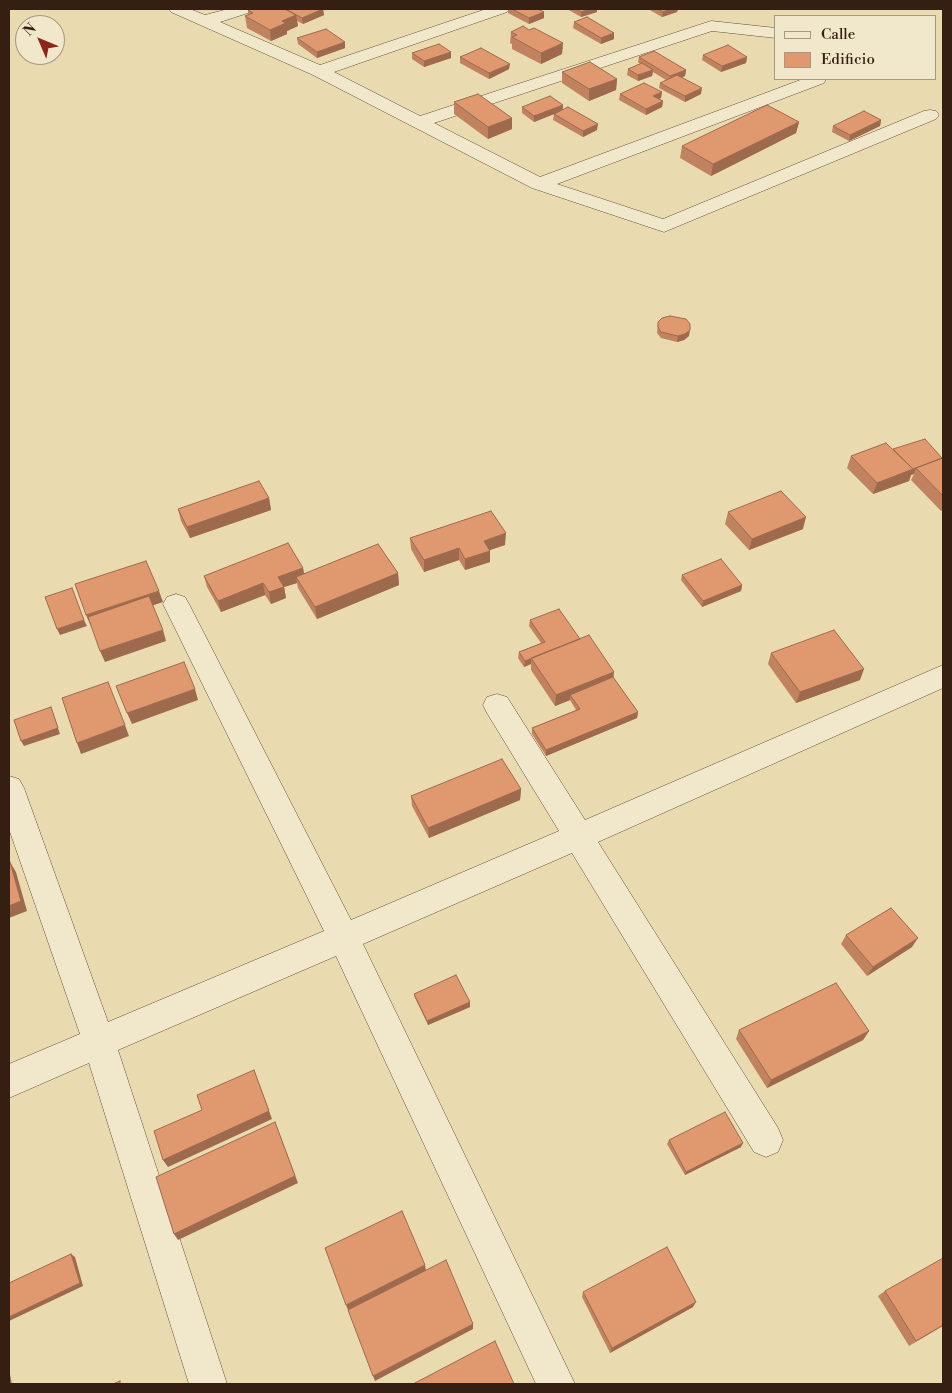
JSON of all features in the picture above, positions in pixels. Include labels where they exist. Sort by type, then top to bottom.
[{"type":"street","points":[[177,9],[319,71],[539,184],[664,226],[930,115]]},
{"type":"street","points":[[204,21],[245,9]]},
{"type":"street","points":[[319,71],[501,9]]},
{"type":"street","points":[[419,122],[711,26],[774,33]]},
{"type":"street","points":[[539,184],[815,80]]},
{"type":"street","points":[[176,604],[344,938],[556,1384]]},
{"type":"street","points":[[9,1081],[578,837],[943,676]]},
{"type":"street","points":[[497,705],[766,1140]]},
{"type":"street","points":[[9,788],[99,1042],[208,1384]]},
{"type":"building","points":[[285,9],[296,15],[282,21],[286,23],[270,30],[245,16],[253,13],[248,10]]},
{"type":"building","points":[[285,9],[323,9],[302,18]]},
{"type":"building","points":[[512,9],[538,9],[544,12],[529,18]]},
{"type":"building","points":[[577,9],[589,9],[581,12]]},
{"type":"building","points":[[658,9],[670,9],[663,12]]},
{"type":"building","points":[[587,17],[614,33],[601,38],[574,22]]},
{"type":"building","points":[[523,26],[529,30],[534,28],[563,43],[541,53],[512,37],[517,35],[511,32]]},
{"type":"building","points":[[326,29],[345,42],[317,52],[297,38]]},
{"type":"building","points":[[439,44],[451,52],[424,61],[412,53]]},
{"type":"building","points":[[728,45],[747,57],[722,66],[703,55]]},
{"type":"building","points":[[481,48],[510,64],[489,73],[460,57]]},
{"type":"building","points":[[654,51],[686,70],[670,76],[639,57]]},
{"type":"building","points":[[590,62],[617,79],[589,89],[562,72]]},
{"type":"building","points":[[642,63],[653,70],[638,75],[628,69]]},
{"type":"building","points":[[677,75],[702,88],[685,96],[660,83]]},
{"type":"building","points":[[644,83],[662,92],[653,96],[663,101],[646,109],[620,94]]},
{"type":"building","points":[[478,94],[512,118],[488,127],[454,102]]},
{"type":"building","points":[[550,96],[563,105],[534,116],[522,107]]},
{"type":"building","points":[[767,105],[799,122],[713,164],[682,146]]},
{"type":"building","points":[[568,107],[598,124],[583,131],[554,114]]},
{"type":"building","points":[[864,111],[881,120],[850,135],[833,126]]},
{"type":"building","points":[[670,316],[686,319],[690,324],[690,330],[678,336],[661,332],[658,322],[662,318]]},
{"type":"building","points":[[925,439],[942,458],[913,469],[893,449]]},
{"type":"building","points":[[886,443],[913,469],[877,483],[851,456]]},
{"type":"building","points":[[943,458],[943,496],[916,468]]},
{"type":"building","points":[[259,481],[269,498],[187,527],[178,509]]},
{"type":"building","points":[[781,491],[806,517],[752,539],[728,512]]},
{"type":"building","points":[[491,511],[506,533],[484,541],[490,551],[465,559],[459,548],[424,560],[410,538]]},
{"type":"building","points":[[288,543],[303,568],[278,577],[284,587],[269,592],[263,583],[218,601],[204,576]]},
{"type":"building","points":[[378,544],[398,573],[315,607],[296,577]]},
{"type":"building","points":[[721,559],[742,585],[703,601],[682,575]]},
{"type":"building","points":[[146,561],[159,591],[86,615],[75,584]]},
{"type":"building","points":[[72,588],[84,620],[57,629],[45,597]]},
{"type":"building","points":[[149,596],[163,630],[100,651],[88,617]]},
{"type":"building","points":[[559,609],[580,639],[525,661],[519,652],[545,642],[530,620]]},
{"type":"building","points":[[834,630],[864,669],[800,692],[771,653]]},
{"type":"building","points":[[589,635],[614,672],[556,695],[531,658]]},
{"type":"building","points":[[184,662],[195,689],[127,713],[116,686]]},
{"type":"building","points":[[613,677],[638,712],[546,750],[532,728],[580,709],[570,695]]},
{"type":"building","points":[[108,682],[125,725],[77,743],[62,698]]},
{"type":"building","points":[[51,707],[58,728],[21,741],[14,720]]},
{"type":"building","points":[[502,759],[521,789],[428,828],[411,796]]},
{"type":"building","points":[[9,863],[21,901],[9,906]]},
{"type":"building","points":[[891,908],[918,938],[873,967],[846,935]]},
{"type":"building","points":[[456,975],[470,1002],[427,1021],[414,994]]},
{"type":"building","points":[[836,983],[869,1031],[771,1080],[739,1030]]},
{"type":"building","points":[[254,1070],[269,1111],[163,1160],[154,1131],[202,1110],[197,1095]]},
{"type":"building","points":[[725,1112],[743,1143],[686,1172],[669,1140]]},
{"type":"building","points":[[275,1122],[295,1176],[174,1234],[156,1177]]},
{"type":"building","points":[[402,1211],[425,1265],[346,1305],[325,1248]]},
{"type":"building","points":[[667,1247],[696,1302],[612,1348],[583,1292]]},
{"type":"building","points":[[71,1254],[80,1283],[9,1317],[9,1283]]},
{"type":"building","points":[[943,1258],[943,1325],[916,1341],[885,1291]]},
{"type":"building","points":[[446,1260],[473,1324],[373,1376],[348,1310]]},
{"type":"building","points":[[495,1341],[514,1384],[413,1384]]}]
